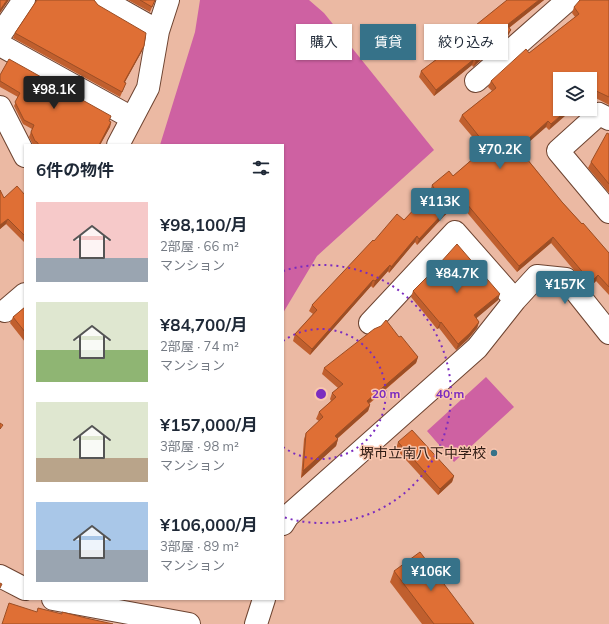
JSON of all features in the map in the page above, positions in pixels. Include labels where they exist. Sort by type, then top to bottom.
[{"type":"street","points":[[0,35],[24,0]]},
{"type":"street","points":[[103,0],[158,31]]},
{"type":"street","points":[[119,144],[148,88],[158,31],[168,0]]},
{"type":"street","points":[[476,81],[568,0]]},
{"type":"street","points":[[0,45],[132,118]]},
{"type":"street","points":[[0,107],[24,154]]},
{"type":"street","points":[[609,120],[599,114],[558,150],[609,212]]},
{"type":"street","points":[[370,323],[455,232],[515,300]]},
{"type":"street","points":[[284,522],[288,516],[477,348],[515,300],[537,276],[566,279],[609,333]]},
{"type":"street","points":[[5,311],[24,295]]},
{"type":"street","points":[[0,576],[24,588]]},
{"type":"street","points":[[58,600],[189,624]]},
{"type":"street","points":[[256,624],[264,600]]},
{"type":"shaded area","points":[[200,0],[309,0],[324,13],[333,24],[296,24],[296,60],[352,60],[352,48],[360,60],[362,60],[434,150],[317,256],[284,311],[284,144],[160,144],[195,32]]},
{"type":"shaded area","points":[[486,377],[514,407],[454,462],[427,431]]},
{"type":"building","points":[[0,0],[7,0],[0,10]]},
{"type":"building","points":[[37,0],[94,0],[98,5],[146,33],[144,46],[124,82],[126,83],[122,92],[15,33]]},
{"type":"building","points":[[140,0],[155,0],[152,7]]},
{"type":"building","points":[[507,0],[539,0],[508,24],[477,24]]},
{"type":"building","points":[[580,0],[609,0],[609,97],[597,91],[597,72],[553,72],[553,116],[560,116],[551,124],[548,121],[518,148],[562,202],[582,224],[583,223],[609,253],[609,287],[598,275],[591,282],[553,237],[519,266],[461,197],[446,210],[419,239],[417,236],[391,267],[390,265],[375,281],[373,280],[312,349],[295,334],[317,310],[312,305],[373,240],[374,241],[397,214],[404,220],[434,188],[432,185],[449,171],[453,176],[482,151],[479,149],[485,144],[462,115],[496,88],[491,81],[526,49],[529,53],[579,14],[574,7]]},
{"type":"building","points":[[9,59],[111,116],[109,121],[111,122],[100,144],[38,144],[35,141],[31,132],[34,125],[24,120],[15,102],[20,93],[0,81],[0,75]]},
{"type":"building","points":[[436,60],[473,60],[436,90],[421,71]]},
{"type":"building","points":[[607,133],[609,134],[609,184],[591,162]]},
{"type":"building","points":[[17,186],[24,194],[24,235],[8,219],[0,225],[0,190],[4,198]]},
{"type":"building","points":[[457,244],[500,294],[474,315],[479,322],[458,344],[441,322],[440,323],[413,291],[441,265],[440,263]]},
{"type":"building","points":[[24,308],[24,331],[13,317]]},
{"type":"building","points":[[386,320],[399,337],[401,336],[418,357],[367,401],[370,405],[335,436],[338,439],[303,471],[306,433],[323,417],[319,412],[336,397],[332,393],[343,384],[324,368],[374,329],[381,326]]},
{"type":"building","points":[[412,430],[454,476],[440,489],[398,442]]},
{"type":"building","points":[[420,552],[474,624],[434,624],[394,571]]},
{"type":"building","points":[[9,603],[37,612],[38,608],[113,624],[2,624]]},
{"type":"place","name":"堺市立南八下中学校","points":[[494,453]]}]
